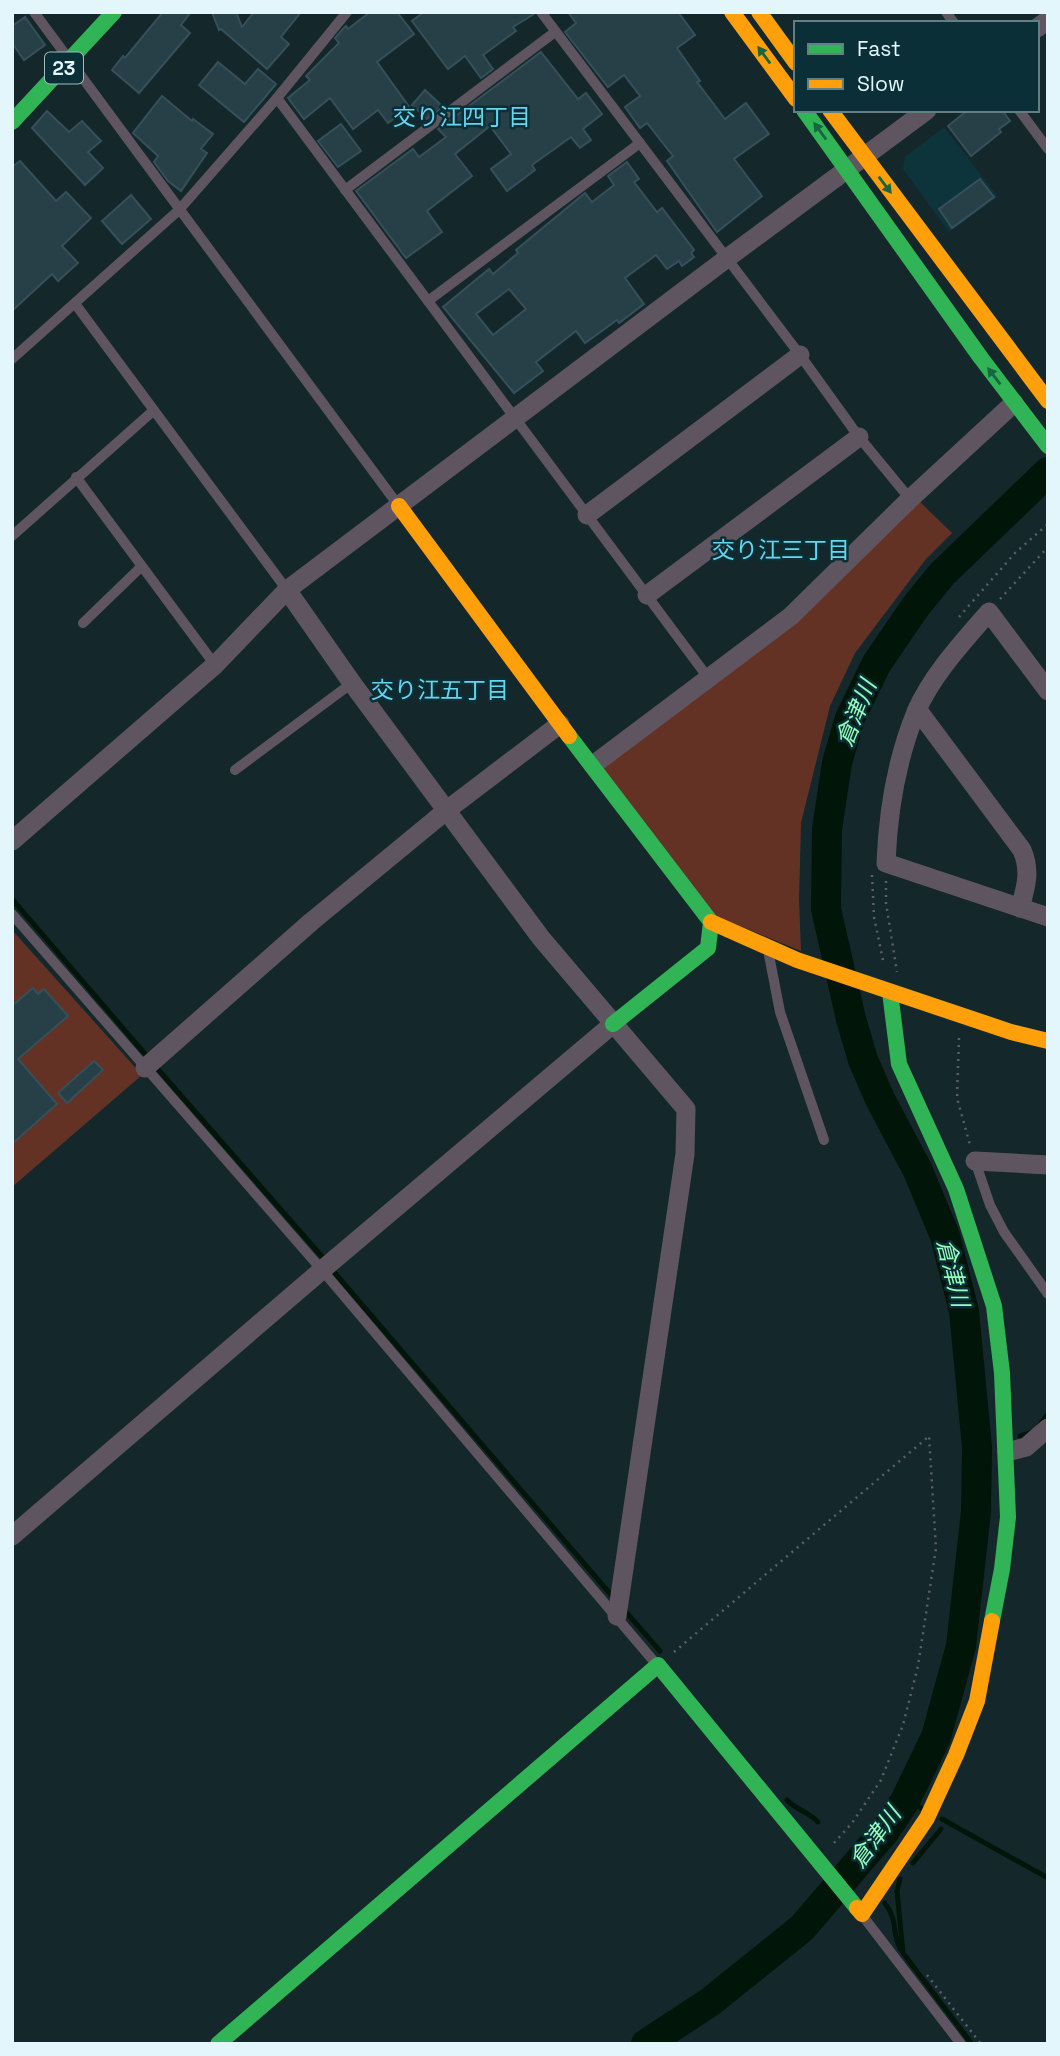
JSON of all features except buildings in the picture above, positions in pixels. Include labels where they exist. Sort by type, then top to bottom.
[{"type":"street","name":"23","points":[[12,122],[114,12]]},
{"type":"street","points":[[732,12],[794,96]]},
{"type":"street","points":[[759,12],[794,60]]},
{"type":"street","points":[[805,112],[1048,446]]},
{"type":"street","points":[[831,112],[1037,380],[1048,401]]},
{"type":"street","points":[[12,841],[215,665],[286,590],[924,112]]},
{"type":"street","points":[[587,515],[800,355]]},
{"type":"street","points":[[593,765],[791,616],[909,499],[1014,402]]},
{"type":"street","points":[[647,595],[859,438]]},
{"type":"street","points":[[399,506],[711,922],[797,960],[1048,1041]]},
{"type":"street","points":[[286,590],[541,938],[686,1109],[685,1154],[617,1616]]},
{"type":"street","points":[[1048,691],[989,612],[948,662],[917,709],[897,767],[891,794],[886,863],[1048,917]]},
{"type":"street","points":[[917,709],[1022,850],[1028,863],[1028,880],[1020,908]]},
{"type":"street","points":[[145,1068],[311,922],[447,810],[560,724]]},
{"type":"street","points":[[12,1536],[613,1024],[708,948],[711,922]]},
{"type":"street","points":[[218,2044],[658,1665],[858,1910],[927,1818],[956,1755],[976,1701],[1002,1569],[1008,1517],[1007,1452],[994,1306],[956,1189],[900,1064],[890,992]]},
{"type":"street","points":[[975,1161],[1048,1165]]},
{"type":"street","points":[[1007,1452],[1026,1447],[1048,1428]]},
{"type":"lane","points":[[34,12],[399,506]]},
{"type":"lane","points":[[12,359],[76,305],[179,210],[277,98],[347,12]]},
{"type":"lane","points":[[541,12],[800,355],[859,438],[909,499]]},
{"type":"lane","points":[[345,190],[555,32]]},
{"type":"lane","points":[[277,98],[709,679]]},
{"type":"lane","points":[[1020,112],[1048,149]]},
{"type":"lane","points":[[428,301],[640,143]]},
{"type":"lane","points":[[76,305],[286,590]]},
{"type":"lane","points":[[12,536],[153,411]]},
{"type":"lane","points":[[76,477],[215,665]]},
{"type":"lane","points":[[83,622],[141,567]]},
{"type":"lane","points":[[235,770],[352,683]]},
{"type":"lane","points":[[12,914],[322,1270],[658,1665]]},
{"type":"lane","points":[[767,946],[780,1012],[824,1140]]},
{"type":"lane","points":[[975,1161],[990,1205],[1004,1233],[1048,1294]]},
{"type":"lane","points":[[858,1910],[961,2044]]},
{"type":"path","points":[[989,612],[1048,547]]},
{"type":"path","points":[[886,863],[890,992]]},
{"type":"path","points":[[961,1015],[956,1066],[957,1098],[975,1161]]},
{"type":"path","points":[[658,1665],[929,1436],[936,1548],[918,1666],[903,1725],[881,1780],[852,1823],[820,1862]]},
{"type":"path","points":[[923,1971],[982,2044]]},
{"type":"shaded area","points":[[944,127],[998,197],[949,232],[903,169],[905,157]]},
{"type":"shaded area","points":[[919,501],[952,533],[926,559],[855,653],[830,706],[801,823],[801,951],[713,915],[602,767]]},
{"type":"shaded area","points":[[12,930],[142,1075],[12,1187]]},
{"type":"waterway","name":"倉津川","points":[[646,2044],[710,2002],[802,1928],[885,1831],[905,1801],[936,1737],[961,1646],[976,1512],[977,1447],[964,1311],[945,1236],[918,1171],[863,1060],[851,1019],[826,909],[827,829],[837,763],[850,718],[877,663],[916,606],[942,574],[1048,472]]},
{"type":"waterway","points":[[12,899],[146,1055]]},
{"type":"waterway","points":[[157,1068],[325,1260]]},
{"type":"waterway","points":[[334,1272],[612,1596]]},
{"type":"waterway","points":[[1039,1426],[1048,1414]]},
{"type":"waterway","points":[[1020,1436],[1032,1432]]},
{"type":"waterway","points":[[626,1612],[660,1651]]},
{"type":"waterway","points":[[787,1800],[818,1822]]},
{"type":"waterway","points":[[905,1801],[923,1809]]},
{"type":"waterway","points":[[942,1819],[1048,1878]]},
{"type":"waterway","points":[[913,1863],[941,1829]]},
{"type":"waterway","points":[[900,1879],[897,1891],[903,1953],[972,2044]]},
{"type":"waterway","points":[[885,1903],[892,1916],[901,1950]]},
{"type":"traffic: fast","points":[[12,122],[114,12]]},
{"type":"traffic: fast","points":[[805,112],[981,358],[1048,446]]},
{"type":"traffic: fast","points":[[569,736],[711,922],[708,948],[613,1024]]},
{"type":"traffic: fast","points":[[890,992],[899,1064],[956,1189],[994,1306],[1002,1373],[1008,1517],[992,1621]]},
{"type":"traffic: fast","points":[[218,2044],[658,1665],[857,1908]]},
{"type":"traffic: slow","points":[[732,12],[794,96]]},
{"type":"traffic: slow","points":[[759,12],[794,60]]},
{"type":"traffic: slow","points":[[831,112],[1048,401]]},
{"type":"traffic: slow","points":[[399,506],[569,736]]},
{"type":"traffic: slow","points":[[711,922],[797,960],[1011,1032],[1048,1041]]},
{"type":"traffic: slow","points":[[857,1908],[862,1914],[927,1818],[977,1701],[992,1621]]},
{"type":"district","name":"交り江四丁目","points":[[462,117]]},
{"type":"district","name":"交り江三丁目","points":[[781,550]]},
{"type":"district","name":"交り江五丁目","points":[[440,690]]}]
